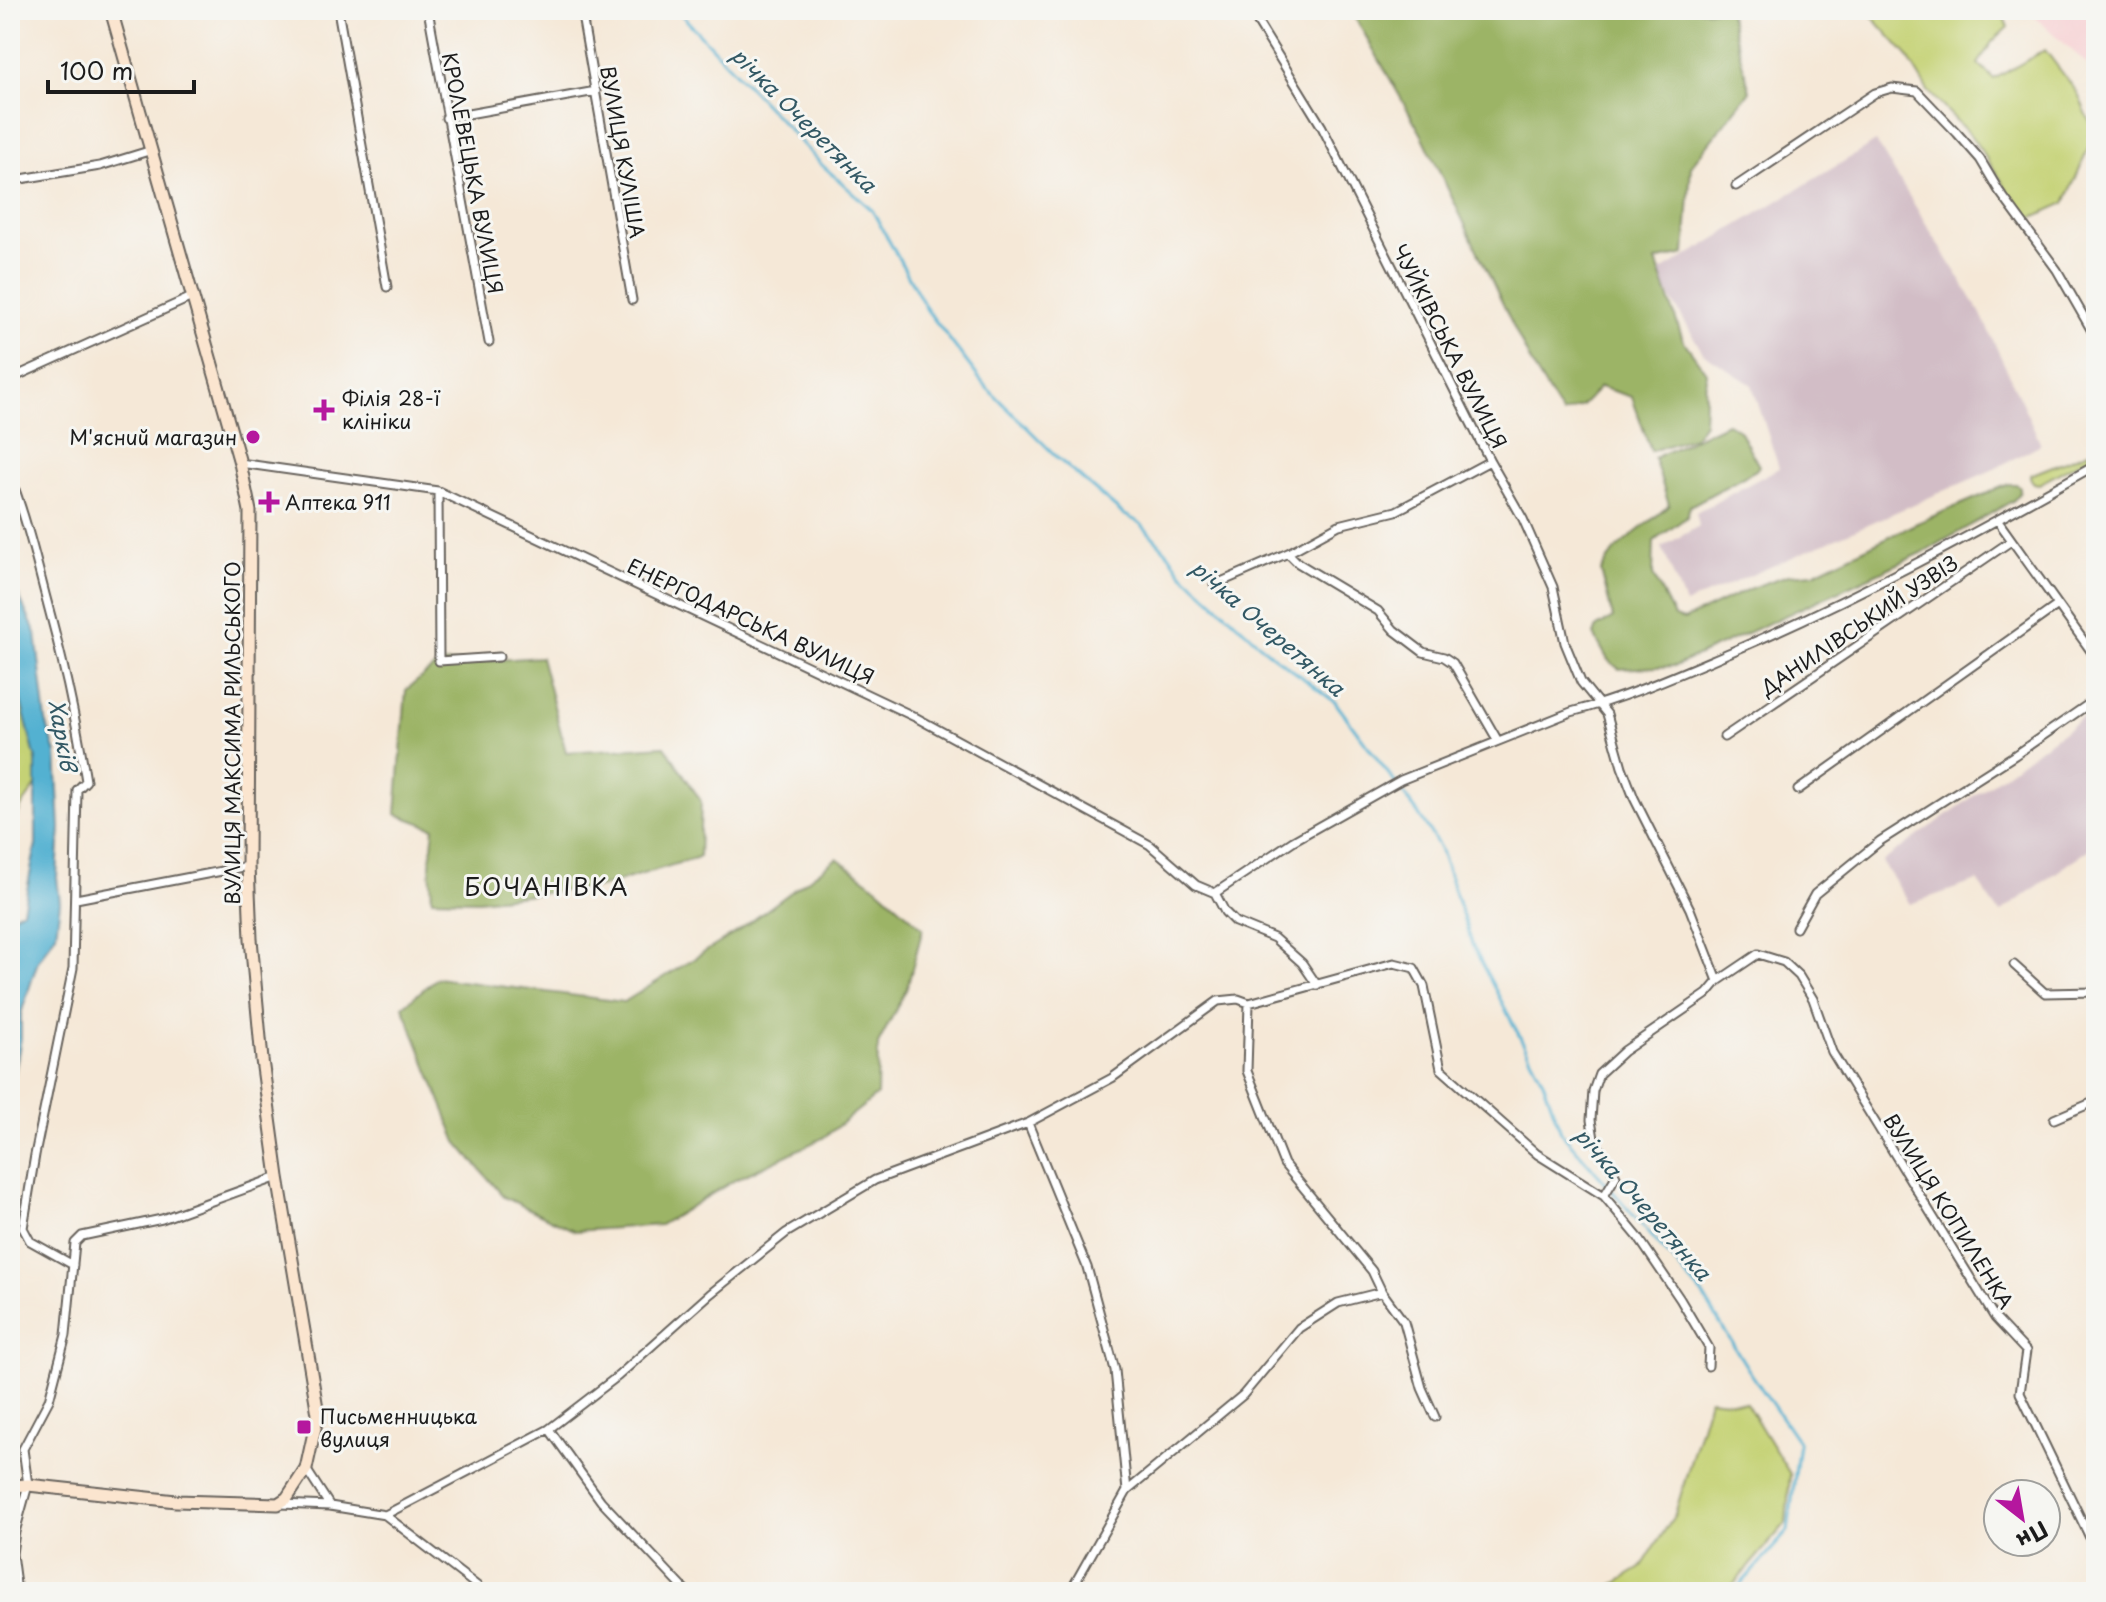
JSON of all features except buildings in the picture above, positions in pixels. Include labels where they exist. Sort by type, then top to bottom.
[{"type":"main road","name":"ВУЛИЦЯ МАКСИМА РИЛЬСЬКОГО","points":[[111,10],[194,296],[240,463],[250,511],[248,866],[251,939],[262,1060],[278,1177],[318,1414],[306,1469],[287,1498],[278,1504]]},
{"type":"main road","points":[[10,1486],[28,1485],[176,1501],[278,1504]]},
{"type":"street","points":[[338,10],[387,287]]},
{"type":"street","name":"КРОЛЕВЕЦЬКА ВУЛИЦЯ","points":[[428,10],[489,342]]},
{"type":"street","name":"ВУЛИЦЯ КУЛІША","points":[[581,10],[632,300]]},
{"type":"street","name":"ЧУЙКІВСЬКА ВУЛИЦЯ","points":[[1250,10],[1322,127],[1490,461],[1523,519],[1553,587],[1565,643],[1581,682],[1599,704]]},
{"type":"street","points":[[1736,186],[1875,93],[1892,88],[1917,91],[1980,159],[1999,191],[2057,270],[2096,338]]},
{"type":"street","points":[[446,118],[596,91]]},
{"type":"street","points":[[10,177],[21,179],[100,166],[152,150]]},
{"type":"street","points":[[10,379],[194,296]]},
{"type":"street","points":[[1214,585],[1288,553],[1339,525],[1396,511],[1490,461]]},
{"type":"street","name":"ЕНЕРГОДАРСЬКА ВУЛИЦЯ","points":[[240,463],[438,491],[915,717],[1150,845],[1196,885],[1215,893],[1225,912],[1235,922],[1274,938],[1302,963],[1317,985]]},
{"type":"street","points":[[1215,893],[1293,841],[1401,780],[1802,621],[1998,521],[2096,465]]},
{"type":"street","points":[[10,476],[42,583],[80,741],[86,781],[77,790],[73,968],[23,1228],[30,1241],[73,1265]]},
{"type":"street","points":[[438,491],[439,661],[499,657]]},
{"type":"street","points":[[1998,521],[2096,658]]},
{"type":"street","name":"ДАНИЛІВСЬКИЙ УЗВІЗ","points":[[1724,737],[2011,541]]},
{"type":"street","points":[[1288,553],[1298,563],[1378,611],[1394,630],[1423,652],[1444,657],[1453,663],[1498,741]]},
{"type":"street","points":[[1798,790],[2058,605]]},
{"type":"street","points":[[1796,928],[1815,894],[1880,841],[2096,699]]},
{"type":"street","points":[[1599,704],[1610,722],[1634,798],[1690,909],[1718,981],[1707,994],[1624,1051],[1599,1074],[1593,1091],[1591,1120],[1594,1139],[1616,1176],[1604,1196]]},
{"type":"street","points":[[76,899],[248,866]]},
{"type":"street","name":"ВУЛИЦЯ КОПИЛЕНКА","points":[[1718,981],[1758,954],[1784,962],[1799,976],[1813,999],[1832,1052],[1848,1079],[1995,1318],[2026,1351],[2020,1393],[2096,1550]]},
{"type":"street","points":[[385,1515],[549,1429],[618,1376],[710,1294],[786,1233],[875,1180],[1028,1123],[1112,1078],[1218,1001],[1238,999],[1249,1003],[1394,963],[1414,968],[1424,986],[1441,1069],[1537,1154],[1604,1196],[1638,1237],[1680,1299],[1709,1348],[1708,1366]]},
{"type":"street","points":[[2014,965],[2045,993],[2096,992]]},
{"type":"street","points":[[1249,1003],[1247,1071],[1284,1164],[1372,1271],[1382,1292],[1404,1322],[1422,1388],[1435,1417]]},
{"type":"street","points":[[2054,1119],[2096,1101]]},
{"type":"street","points":[[1028,1123],[1087,1267],[1115,1370],[1127,1491]]},
{"type":"street","points":[[17,1592],[12,1554],[28,1485],[23,1449],[49,1400],[66,1335],[75,1243],[82,1236],[162,1219],[278,1177]]},
{"type":"street","points":[[1070,1592],[1127,1491],[1243,1395],[1299,1328],[1338,1303],[1382,1292]]},
{"type":"street","points":[[549,1429],[601,1501],[687,1592]]},
{"type":"street","points":[[306,1469],[330,1506]]},
{"type":"street","points":[[278,1504],[330,1506],[385,1515],[485,1592]]},
{"type":"shaded area","points":[[2027,10],[2096,10],[2096,72]]},
{"type":"shaded area","points":[[1876,142],[1980,312],[2041,444],[1992,470],[1685,604],[1662,547],[1699,526],[1696,513],[1779,468],[1752,385],[1703,353],[1657,274]]},
{"type":"shaded area","points":[[2096,708],[2096,844],[2000,913],[1977,881],[1910,904],[1882,862]]},
{"type":"green space","points":[[1351,10],[1728,10],[1750,91],[1691,166],[1685,254],[1656,261],[1683,340],[1706,372],[1704,423],[1694,437],[1651,451],[1632,397],[1600,387],[1582,406],[1562,414],[1532,365],[1423,137]]},
{"type":"green space","points":[[1866,10],[2001,10],[2008,27],[1992,42],[1978,64],[1994,79],[2045,50],[2077,92],[2095,133],[2065,203],[2031,218],[2014,203],[1971,136],[1928,91],[1905,53]]},
{"type":"green space","points":[[1727,423],[1739,430],[1759,466],[1690,506],[1687,517],[1654,541],[1653,575],[1674,617],[1684,620],[1751,588],[1788,575],[1814,573],[1915,524],[2009,484],[2020,487],[2020,493],[2014,500],[1926,551],[1675,666],[1619,669],[1608,660],[1594,635],[1597,627],[1613,618],[1601,571],[1623,543],[1669,505],[1654,458]]},
{"type":"green space","points":[[2096,449],[2096,453],[2039,484],[2030,478],[2030,475]]},
{"type":"green space","points":[[10,646],[36,760],[36,786],[21,807],[10,833]]},
{"type":"green space","points":[[541,657],[566,752],[665,746],[701,801],[699,857],[600,887],[478,900],[432,899],[430,865],[434,828],[396,814],[406,690],[438,664]]},
{"type":"green space","points":[[837,858],[878,888],[923,928],[907,988],[878,1044],[877,1095],[823,1138],[735,1180],[660,1225],[575,1231],[504,1197],[457,1142],[403,1006],[437,978],[624,1002],[737,932]]},
{"type":"green space","points":[[1709,1399],[1746,1403],[1790,1474],[1786,1523],[1727,1592],[1601,1592],[1641,1568],[1675,1514]]},
{"type":"water","points":[[10,578],[36,633],[46,721],[56,753],[60,902],[56,934],[38,961],[21,1014],[21,1038],[10,1099],[10,917],[23,910],[36,845],[36,760],[10,646]]},
{"type":"waterway","name":"річка Очеретянка","points":[[677,10],[822,165],[872,210],[927,310],[985,386],[1061,461],[1123,514],[1140,523],[1181,572],[1267,651],[1335,702],[1417,812],[1440,848],[1473,947],[1543,1081],[1561,1132],[1702,1294],[1799,1443],[1788,1531],[1734,1592]]},
{"type":"place","name":"Філія 28-ї клініки","points":[[324,410]]},
{"type":"place","name":"М'ясний магазин","points":[[253,437]]},
{"type":"place","name":"Аптека 911","points":[[269,502]]},
{"type":"place","name":"Письменницька вулиця","points":[[304,1427]]},
{"type":"district","name":"БОЧАНІВКА","points":[[547,886]]},
{"type":"water label","name":"Харків","points":[[64,735]]}]
